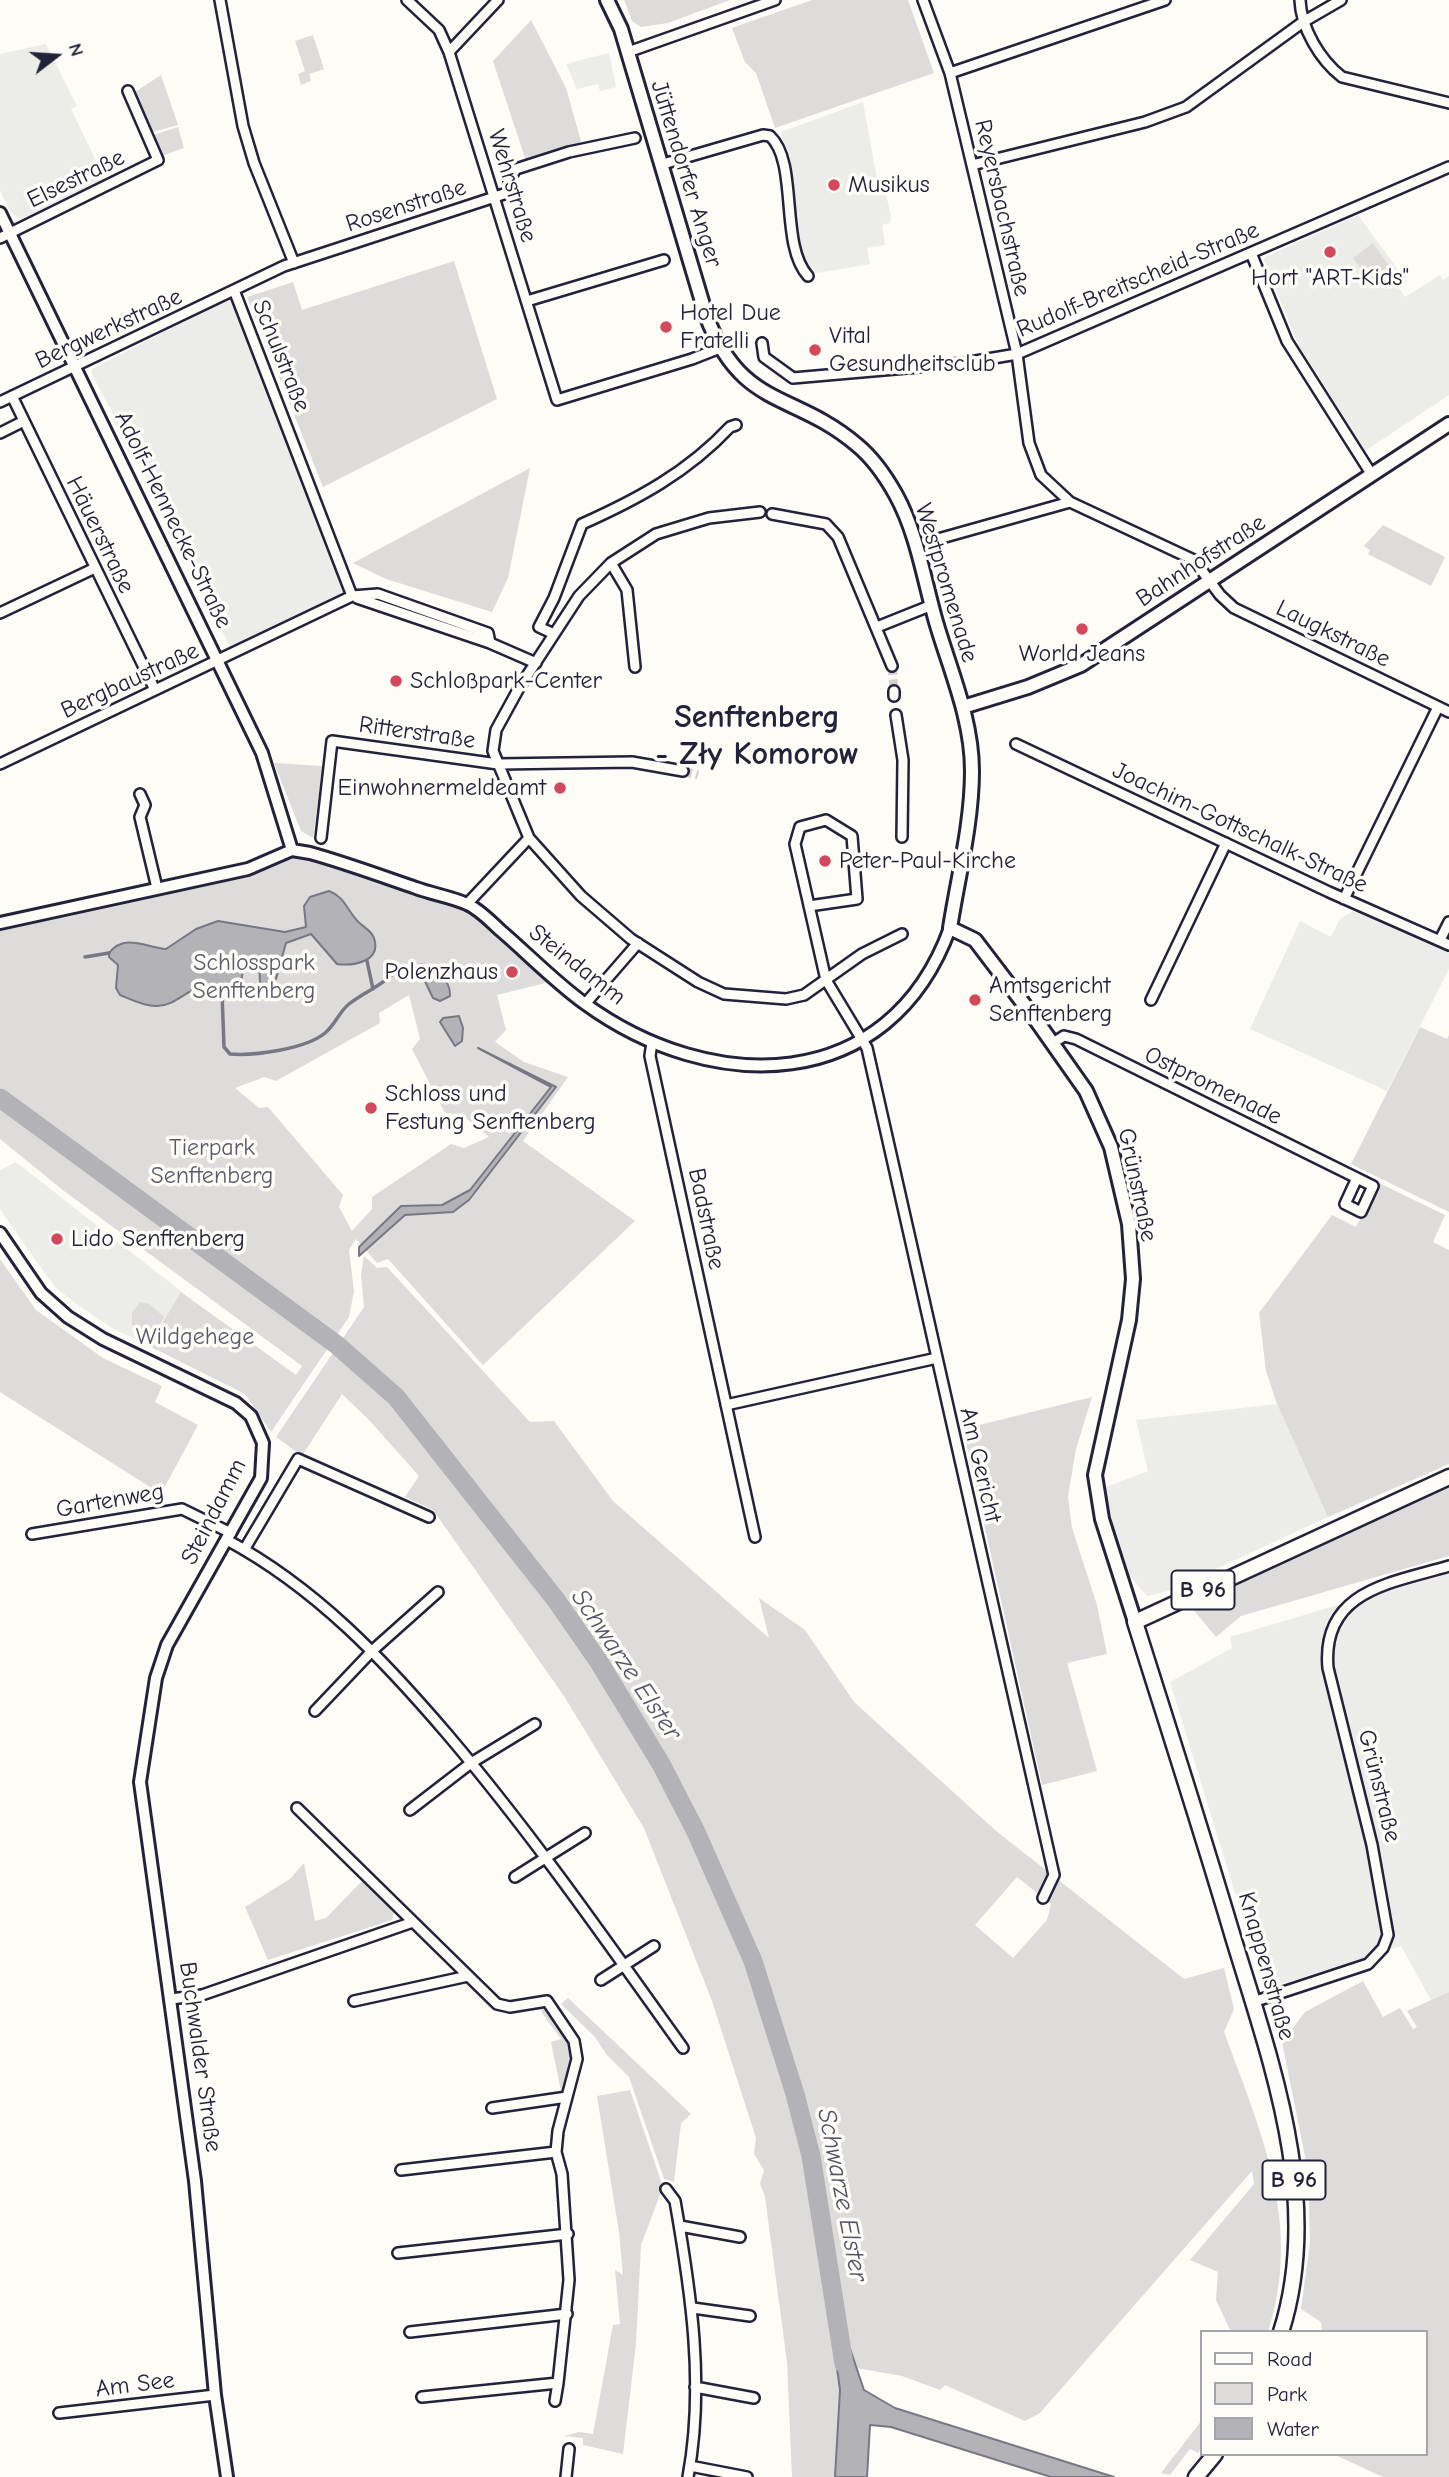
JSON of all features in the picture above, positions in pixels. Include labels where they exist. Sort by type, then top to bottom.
[{"type":"main road","name":"Jüttendorfer Anger","points":[[607,0],[628,52],[706,315],[720,348]]},
{"type":"main road","name":"Westpromenade","points":[[720,348],[735,369],[755,388],[821,420],[851,440],[874,461],[906,516],[963,707]]},
{"type":"main road","name":"Bahnhofstraße","points":[[963,707],[1028,687],[1081,665],[1449,424]]},
{"type":"main road","name":"Steindamm","points":[[950,928],[972,769],[963,707]]},
{"type":"main road","name":"Grünstraße","points":[[950,928],[975,940],[1053,1043],[1086,1091],[1104,1126],[1129,1224],[1133,1279],[1129,1320],[1095,1475],[1102,1518],[1135,1622]]},
{"type":"main road","name":"B 96","points":[[1135,1622],[1449,1477]]},
{"type":"main road","name":"Knappenstraße","points":[[1135,1622],[1253,2002],[1281,2104],[1296,2192],[1295,2270],[1282,2330]]},
{"type":"main road","points":[[1196,2477],[1213,2456]]},
{"type":"street","points":[[220,0],[233,77],[254,163],[294,263]]},
{"type":"street","name":"Wehrstraße","points":[[407,0],[439,30],[449,52],[557,400],[720,348]]},
{"type":"street","points":[[449,52],[498,0]]},
{"type":"street","points":[[628,52],[775,0]]},
{"type":"street","name":"Reyersbachstraße","points":[[923,0],[950,73],[972,164],[1017,354],[1026,426],[1034,461],[1047,484],[1070,502],[1194,560],[1210,580]]},
{"type":"street","points":[[950,73],[1152,2],[1165,0]]},
{"type":"street","points":[[1300,0],[1303,22],[1328,66],[1342,77],[1449,103]]},
{"type":"street","points":[[972,164],[1145,121],[1186,107],[1303,22],[1341,0]]},
{"type":"street","name":"Elsestraße","points":[[5,236],[159,160],[128,91]]},
{"type":"street","points":[[663,164],[763,135],[770,136],[780,153],[797,258],[807,276]]},
{"type":"street","name":"Rosenstraße","points":[[294,263],[510,192],[509,180],[516,169],[569,152],[635,138]]},
{"type":"street","name":"Rudolf-Breitscheid-Straße","points":[[762,344],[764,357],[793,378],[964,363],[1017,354],[1449,167]]},
{"type":"street","name":"Adolf-Hennecke-Straße","points":[[0,213],[5,236],[75,367],[262,753],[292,850]]},
{"type":"street","points":[[1251,253],[1287,341],[1372,475]]},
{"type":"street","points":[[527,301],[664,260]]},
{"type":"street","name":"Schulstraße","points":[[294,263],[234,290],[352,596]]},
{"type":"street","name":"Bergwerkstraße","points":[[0,402],[234,290]]},
{"type":"street","name":"Häuerstraße","points":[[12,396],[155,690]]},
{"type":"street","points":[[0,433],[24,421]]},
{"type":"street","points":[[554,634],[539,627],[554,598],[582,524],[621,506],[687,468],[730,427],[736,425]]},
{"type":"street","points":[[938,539],[1070,502]]},
{"type":"street","name":"Ritterstraße","points":[[760,512],[709,518],[656,534],[611,562],[579,596],[554,634],[496,730],[493,751],[529,838],[581,895],[669,965],[724,993],[755,998],[795,997],[826,980],[862,954],[902,934]]},
{"type":"street","points":[[772,514],[826,524],[838,537],[892,666]]},
{"type":"street","points":[[611,562],[627,590],[635,667]]},
{"type":"street","points":[[0,613],[95,568]]},
{"type":"street","name":"Laugkstraße","points":[[1210,580],[1220,595],[1234,608],[1449,712]]},
{"type":"street","points":[[352,596],[378,594],[488,633],[490,643],[536,663]]},
{"type":"street","name":"Bergbaustraße","points":[[0,763],[352,596]]},
{"type":"street","points":[[877,627],[932,605]]},
{"type":"street","points":[[1344,899],[1438,706]]},
{"type":"street","points":[[896,715],[903,765],[902,837]]},
{"type":"street","name":"Ritterstraße","points":[[321,838],[332,741],[498,764]]},
{"type":"street","name":"Joachim-Gottschalk-Straße","points":[[1016,744],[1344,899],[1444,943]]},
{"type":"street","points":[[498,764],[667,763],[683,771]]},
{"type":"street","points":[[140,794],[145,805],[140,817],[157,888]]},
{"type":"street","name":"Am Gericht","points":[[809,906],[857,899],[852,836],[826,820],[800,827],[795,844],[809,906],[826,980],[867,1048],[1054,1875],[1043,1898]]},
{"type":"street","points":[[467,904],[529,838]]},
{"type":"street","points":[[1151,1000],[1226,843]]},
{"type":"street","points":[[0,923],[248,869],[292,850]]},
{"type":"street","name":"Steindamm","points":[[292,850],[318,855],[467,904],[584,1004],[652,1042],[693,1057],[765,1068],[827,1057],[862,1040],[897,1011],[929,973],[941,954],[950,928]]},
{"type":"street","points":[[1444,943],[1449,922]]},
{"type":"street","points":[[584,1004],[638,943]]},
{"type":"street","name":"Ostpromenade","points":[[1053,1043],[1064,1036],[1076,1039],[1357,1178]]},
{"type":"street","name":"Badstraße","points":[[652,1042],[650,1056],[754,1537]]},
{"type":"street","name":"Steindamm","points":[[0,1233],[41,1293],[68,1317],[103,1339],[236,1403],[251,1416],[263,1443],[264,1468],[229,1537],[167,1645]]},
{"type":"street","points":[[726,1405],[937,1358]]},
{"type":"street","points":[[244,1550],[298,1459],[429,1517]]},
{"type":"street","name":"Gartenweg","points":[[32,1534],[182,1509],[229,1537],[244,1550],[309,1592],[373,1650],[471,1763],[545,1856],[683,2048]]},
{"type":"street","name":"Grünstraße","points":[[1253,2002],[1368,1964],[1383,1948],[1388,1935],[1372,1844],[1328,1668],[1327,1648],[1335,1624],[1352,1601],[1368,1590],[1449,1566]]},
{"type":"street","points":[[316,1711],[373,1650],[438,1592]]},
{"type":"street","name":"Buchwalder Straße","points":[[167,1645],[156,1678],[141,1782],[195,2181],[215,2395],[227,2477]]},
{"type":"street","points":[[410,1810],[471,1763],[535,1724]]},
{"type":"street","points":[[297,1808],[496,2004],[510,2007],[547,2001],[574,2041],[577,2059],[556,2152],[562,2174],[568,2234],[567,2314],[555,2401]]},
{"type":"street","points":[[515,1877],[585,1833]]},
{"type":"street","points":[[171,1999],[202,1995],[413,1922]]},
{"type":"street","points":[[601,1980],[654,1946]]},
{"type":"street","points":[[354,2001],[468,1976]]},
{"type":"street","points":[[492,2108],[567,2096]]},
{"type":"street","points":[[401,2170],[556,2152]]},
{"type":"street","points":[[666,2189],[675,2201],[693,2308],[695,2387],[688,2477]]},
{"type":"street","points":[[680,2226],[740,2237]]},
{"type":"street","points":[[398,2253],[568,2234]]},
{"type":"street","points":[[693,2308],[750,2316]]},
{"type":"street","points":[[410,2332],[567,2314]]},
{"type":"street","points":[[422,2398],[558,2383]]},
{"type":"street","points":[[695,2387],[754,2398]]},
{"type":"street","name":"Am See","points":[[59,2413],[215,2395]]},
{"type":"street","points":[[566,2477],[569,2449]]},
{"type":"street","points":[[690,2466],[747,2477]]},
{"type":"shaded area","points":[[46,44],[77,106],[71,109],[105,179],[21,219],[11,213],[0,191],[0,54]]},
{"type":"shaded area","points":[[609,53],[616,87],[600,91],[598,84],[577,89],[566,64]]},
{"type":"shaded area","name":"Musikus","points":[[863,102],[880,195],[886,195],[891,215],[890,223],[882,225],[885,245],[867,248],[870,264],[817,273],[800,254],[781,132]]},
{"type":"shaded area","points":[[1358,215],[1407,282],[1399,288],[1405,297],[1440,275],[1443,280],[1449,276],[1449,395],[1365,451],[1298,344],[1263,258]]},
{"type":"shaded area","points":[[232,297],[348,593],[230,647],[140,465],[131,458],[113,420],[111,407],[92,374],[92,369]]},
{"type":"shaded area","points":[[1353,911],[1449,950],[1449,969],[1387,1091],[1250,1029],[1300,921],[1331,937],[1340,919]]},
{"type":"shaded area","points":[[16,1162],[182,1292],[149,1346],[112,1328],[78,1305],[57,1289],[38,1264],[0,1209],[0,1170]]},
{"type":"shaded area","points":[[1277,1404],[1328,1517],[1168,1591],[1147,1596],[1130,1576],[1101,1489],[1148,1471],[1136,1420]]},
{"type":"shaded area","points":[[1449,1572],[1449,1992],[1431,2000],[1401,1946],[1286,1983],[1263,1984],[1170,1682],[1232,1648],[1230,1637]]},
{"type":"green space","points":[[624,0],[730,0],[668,23],[641,27],[632,21]]},
{"type":"green space","points":[[812,0],[908,0],[934,73],[775,128],[756,73],[745,62],[732,28]]},
{"type":"green space","points":[[531,20],[566,88],[581,141],[577,146],[526,161],[493,61]]},
{"type":"green space","points":[[313,35],[324,69],[309,74],[311,81],[301,85],[298,74],[305,71],[295,41]]},
{"type":"green space","points":[[161,75],[178,125],[152,132],[135,92]]},
{"type":"green space","points":[[178,127],[184,148],[162,156],[153,135]]},
{"type":"green space","points":[[1373,243],[1394,273],[1374,287],[1353,258]]},
{"type":"green space","points":[[454,261],[497,399],[323,487],[247,297],[293,282],[302,310]]},
{"type":"green space","points":[[530,468],[508,578],[492,612],[386,579],[353,563]]},
{"type":"green space","points":[[1383,525],[1445,557],[1431,586],[1368,554],[1370,550],[1364,546]]},
{"type":"green space","points":[[274,763],[323,766],[313,838],[301,831]]},
{"type":"green space","points":[[287,856],[328,865],[419,892],[484,921],[548,978],[545,983],[497,995],[506,1030],[495,1042],[524,1062],[568,1077],[523,1141],[635,1221],[483,1365],[388,1259],[377,1263],[356,1239],[349,1250],[354,1291],[349,1317],[271,1432],[245,1394],[149,1346],[181,1292],[296,1375],[302,1366],[64,1191],[0,1139],[0,928],[257,871]],"holes":[[[409,995],[420,1039],[412,1049],[445,1113],[462,1115],[489,1137],[464,1148],[451,1144],[372,1197],[372,1209],[352,1231],[339,1207],[343,1195],[268,1107],[259,1108],[235,1088],[264,1077],[276,1081],[380,1023],[379,1013]]]},
{"type":"green space","points":[[1420,1027],[1447,1039],[1449,1035],[1449,1212],[1351,1164]]},
{"type":"green space","points":[[1379,1183],[1445,1215],[1433,1242],[1449,1250],[1449,1464],[1328,1517],[1277,1404],[1266,1371],[1259,1313],[1332,1215],[1356,1227]]},
{"type":"green space","points":[[364,1256],[377,1268],[387,1267],[530,1422],[554,1421],[613,1501],[769,1638],[759,1598],[805,1630],[854,1702],[995,1830],[1184,1979],[1224,1968],[1234,2009],[1224,2032],[1263,2142],[1279,2216],[1281,2254],[1278,2292],[1268,2330],[1230,2330],[1216,2300],[1218,2272],[1190,2260],[1254,2184],[1252,2171],[1040,2413],[1025,2421],[945,2385],[940,2390],[902,2376],[856,2368],[846,2337],[833,2338],[840,2390],[835,2477],[792,2477],[787,2362],[765,2197],[760,2184],[764,2170],[754,2154],[756,2138],[712,2001],[644,1828],[564,1696],[433,1510],[405,1497],[419,1476],[369,1420],[342,1394],[302,1456],[276,1437],[364,1307],[361,1275]],"holes":[[[1017,1877],[1051,1904],[1047,1920],[1013,1958],[975,1925]]]},
{"type":"green space","points":[[0,1259],[36,1310],[103,1358],[162,1386],[155,1402],[198,1425],[161,1494],[0,1392]]},
{"type":"green space","points":[[140,1302],[149,1304],[164,1317],[152,1337],[132,1325],[132,1313]]},
{"type":"green space","points":[[1092,1397],[1076,1449],[1068,1497],[1072,1528],[1097,1605],[1107,1654],[1067,1663],[1097,1771],[1042,1785],[963,1429]]},
{"type":"green space","points":[[1449,1481],[1449,1556],[1241,1616],[1216,1637],[1187,1602]]},
{"type":"green space","points":[[304,1863],[315,1921],[326,1918],[362,1881],[394,1911],[392,1920],[268,1960],[245,1907],[290,1879]]},
{"type":"green space","points":[[1363,1981],[1383,2017],[1400,2008],[1413,2029],[1417,2027],[1407,2011],[1449,1992],[1449,2477],[1383,2477],[1337,2456],[1428,2456],[1428,2330],[1322,2330],[1321,2322],[1301,2309],[1310,2242],[1308,2171],[1282,2042],[1305,2012]]},
{"type":"green space","points":[[568,1998],[691,2114],[681,2123],[674,2182],[664,2179],[629,2077],[606,2054],[595,2037],[561,2004]]},
{"type":"green space","points":[[542,2008],[559,2025],[569,2046],[570,2069],[561,2091],[551,2042],[561,2039],[542,2013]]},
{"type":"green space","points":[[630,2090],[663,2187],[641,2245],[636,2344],[623,2454],[583,2445],[583,2438],[564,2436],[579,2432],[593,2434],[613,2325],[620,2324],[615,2270],[623,2275],[619,2232],[597,2096]]},
{"type":"green space","points":[[1200,2423],[1198,2453],[1190,2449],[1170,2475],[1161,2473]]},
{"type":"water","points":[[329,891],[341,899],[357,921],[373,935],[375,946],[370,957],[358,963],[337,964],[311,934],[286,943],[276,979],[264,993],[255,993],[235,986],[222,993],[203,987],[166,1004],[152,1006],[120,995],[116,988],[118,965],[109,957],[109,953],[121,944],[128,942],[166,949],[196,929],[218,921],[285,932],[306,927],[304,906],[310,897]],"holes":[[[251,958],[259,960],[260,983],[254,987],[241,982],[244,964]]]},
{"type":"water","points":[[421,964],[437,972],[445,980],[450,996],[440,1001],[433,998],[418,967]]},
{"type":"water","points":[[459,1016],[463,1028],[462,1041],[455,1046],[440,1022],[443,1018]]},
{"type":"water","points":[[478,1048],[556,1087],[469,1200],[453,1212],[405,1215],[359,1256],[359,1247],[401,1206],[442,1205],[470,1190],[551,1087]]},
{"type":"water","points":[[846,2337],[864,2390],[895,2408],[1114,2477],[1051,2477],[891,2427],[870,2425],[867,2477],[835,2477],[840,2390],[833,2338]]},
{"type":"waterway","points":[[85,957],[109,953]]},
{"type":"waterway","points":[[367,961],[373,989]]},
{"type":"waterway","points":[[222,993],[224,1047],[230,1054],[252,1054],[293,1047],[316,1039],[328,1030],[349,1004],[394,973]]},
{"type":"waterway","name":"Schwarze Elster","points":[[0,1098],[337,1345],[396,1397],[556,1600],[599,1662],[661,1764],[696,1832],[753,1961],[795,2094],[811,2156],[844,2364]]},
{"type":"tunnel","points":[[892,666],[894,691]]},
{"type":"tunnel","points":[[683,771],[698,775]]},
{"type":"place","name":"Musikus","points":[[834,185]]},
{"type":"place","name":"Hort \"ART-Kids\"","points":[[1330,252]]},
{"type":"place","name":"Hotel Due Fratelli","points":[[666,327]]},
{"type":"place","name":"Vital Gesundheitsclub","points":[[815,350]]},
{"type":"place","name":"World Jeans","points":[[1082,629]]},
{"type":"place","name":"Schloßpark-Center","points":[[396,681]]},
{"type":"place","name":"Einwohnermeldeamt","points":[[560,788]]},
{"type":"place","name":"Peter-Paul-Kirche","points":[[825,861]]},
{"type":"place","name":"Polenzhaus","points":[[512,972]]},
{"type":"place","name":"Amtsgericht Senftenberg","points":[[975,1000]]},
{"type":"place","name":"Schloss und Festung Senftenberg","points":[[371,1108]]},
{"type":"place","name":"Lido Senftenberg","points":[[57,1239]]},
{"type":"district","name":"Senftenberg - Zły Komorow","points":[[757,736]]},
{"type":"park label","name":"Schlosspark Senftenberg","points":[[254,977]]},
{"type":"park label","name":"Tierpark Senftenberg","points":[[212,1162]]},
{"type":"park label","name":"Wildgehege","points":[[195,1337]]}]
